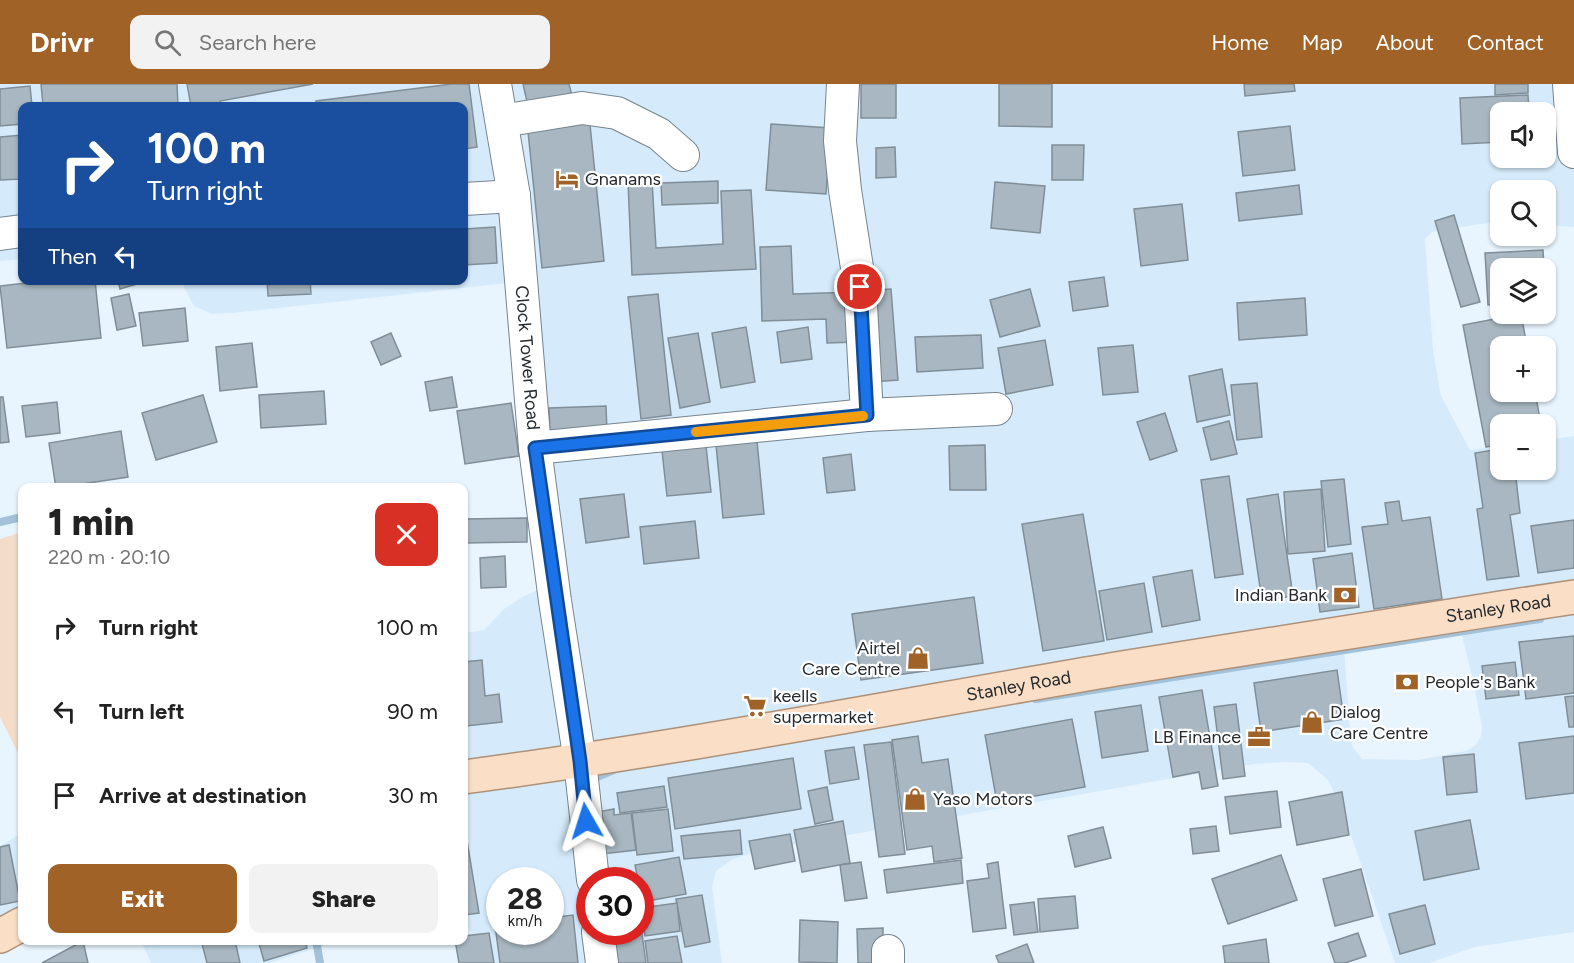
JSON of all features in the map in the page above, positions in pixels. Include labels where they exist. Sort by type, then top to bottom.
[{"type":"main road","name":"Stanley Road","points":[[468,776],[836,720],[1116,669],[1574,597]]},
{"type":"main road","points":[[0,936],[18,926]]},
{"type":"street","name":"Clock Tower Road","points":[[495,84],[514,196],[535,448],[580,761],[592,867]]},
{"type":"street","points":[[843,84],[840,141],[844,190],[860,287],[867,415]]},
{"type":"street","points":[[1569,84],[1574,152]]},
{"type":"street","points":[[502,121],[582,108],[617,113],[659,134],[683,155]]},
{"type":"street","points":[[468,199],[514,196]]},
{"type":"street","points":[[0,234],[18,232]]},
{"type":"street","points":[[535,448],[867,415],[996,409]]},
{"type":"street","points":[[600,945],[602,963]]},
{"type":"shaded area","points":[[0,84],[1574,84],[1574,227],[1556,226],[1556,180],[1490,180],[1490,223],[1432,232],[1425,239],[1433,350],[1441,396],[1470,450],[1490,447],[1490,480],[1556,480],[1556,438],[1574,436],[1574,932],[1475,947],[1429,963],[1395,963],[1341,806],[1328,780],[1308,763],[1285,762],[1254,764],[763,850],[733,859],[716,871],[712,887],[722,963],[480,963],[468,927],[468,632],[484,630],[504,609],[524,596],[545,587],[516,282],[212,314],[194,306],[184,285],[468,285],[468,102],[18,102],[18,259],[0,261]],"holes":[[[1457,616],[1482,727],[1481,736],[1476,745],[1466,751],[1418,760],[1362,759],[1352,746],[1343,633]]]},
{"type":"shaded area","points":[[18,533],[18,753],[0,717],[0,539]]},
{"type":"shaded area","points":[[18,835],[18,926],[0,936],[0,846]]},
{"type":"shaded area","points":[[143,945],[326,945],[270,963],[151,963]]},
{"type":"building","points":[[41,84],[177,84],[178,102],[43,102]]},
{"type":"building","points":[[187,84],[313,84],[220,102],[190,102]]},
{"type":"building","points":[[452,84],[469,84],[477,147],[468,148],[468,102],[316,101]]},
{"type":"building","points":[[523,84],[569,84],[572,96],[528,106]]},
{"type":"building","points":[[861,84],[896,84],[896,118],[861,118]]},
{"type":"building","points":[[999,84],[1052,84],[1052,127],[999,126]]},
{"type":"building","points":[[1244,84],[1294,84],[1295,91],[1245,96]]},
{"type":"building","points":[[1495,84],[1528,84],[1528,93],[1495,95]]},
{"type":"building","points":[[30,86],[32,102],[18,102],[18,124],[0,126],[0,89]]},
{"type":"building","points":[[1528,95],[1528,102],[1490,102],[1490,143],[1462,144],[1460,98]]},
{"type":"building","points":[[589,115],[604,261],[542,268],[527,122]]},
{"type":"building","points":[[771,124],[831,128],[826,194],[766,190]]},
{"type":"building","points":[[1290,126],[1295,170],[1243,176],[1238,132]]},
{"type":"building","points":[[18,135],[18,179],[0,180],[0,137]]},
{"type":"building","points":[[1052,145],[1084,145],[1083,180],[1052,180]]},
{"type":"building","points":[[895,147],[896,177],[876,178],[876,148]]},
{"type":"building","points":[[652,181],[656,248],[723,244],[721,191],[751,190],[756,269],[632,275],[628,182]]},
{"type":"building","points":[[718,181],[718,203],[662,205],[661,183]]},
{"type":"building","points":[[995,182],[1045,186],[1040,233],[991,228]]},
{"type":"building","points":[[1299,185],[1302,214],[1239,221],[1236,193]]},
{"type":"building","points":[[1182,204],[1188,260],[1141,266],[1134,209]]},
{"type":"building","points":[[1454,215],[1480,302],[1461,307],[1435,221]]},
{"type":"building","points":[[495,227],[497,263],[468,265],[468,229]]},
{"type":"building","points":[[791,246],[793,294],[856,292],[858,342],[827,343],[826,319],[762,321],[760,247]]},
{"type":"building","points":[[1543,250],[1543,258],[1490,258],[1490,305],[1488,305],[1485,253]]},
{"type":"building","points":[[1104,277],[1108,306],[1073,311],[1069,282]]},
{"type":"building","points":[[18,284],[96,285],[101,338],[7,348],[0,286]]},
{"type":"building","points":[[119,285],[133,285],[120,289]]},
{"type":"building","points":[[267,285],[310,285],[311,294],[268,296]]},
{"type":"building","points":[[891,289],[898,380],[872,382],[865,291]]},
{"type":"building","points":[[1030,289],[1040,326],[1000,337],[990,300]]},
{"type":"building","points":[[129,294],[136,326],[117,330],[111,298]]},
{"type":"building","points":[[658,294],[671,415],[641,419],[628,297]]},
{"type":"building","points":[[1305,298],[1307,335],[1239,340],[1237,303]]},
{"type":"building","points":[[185,308],[188,341],[143,346],[139,313]]},
{"type":"building","points":[[1490,320],[1490,324],[1523,324],[1525,336],[1490,336],[1490,402],[1537,402],[1539,414],[1490,414],[1490,446],[1486,447],[1463,325]]},
{"type":"building","points":[[746,327],[755,382],[721,388],[712,333]]},
{"type":"building","points":[[808,327],[812,359],[781,363],[777,332]]},
{"type":"building","points":[[391,333],[401,356],[381,365],[371,342]]},
{"type":"building","points":[[698,333],[710,402],[680,408],[668,338]]},
{"type":"building","points":[[981,335],[983,368],[917,372],[915,337]]},
{"type":"building","points":[[1045,340],[1053,385],[1006,394],[998,348]]},
{"type":"building","points":[[252,343],[257,387],[220,391],[216,347]]},
{"type":"building","points":[[1133,345],[1138,392],[1103,395],[1098,348]]},
{"type":"building","points":[[1222,369],[1230,415],[1197,422],[1189,376]]},
{"type":"building","points":[[452,377],[457,407],[430,411],[425,382]]},
{"type":"building","points":[[1257,383],[1262,437],[1237,440],[1231,385]]},
{"type":"building","points":[[324,391],[326,424],[261,428],[259,395]]},
{"type":"building","points":[[203,395],[217,442],[156,460],[142,413]]},
{"type":"building","points":[[0,397],[3,397],[9,442],[0,443]]},
{"type":"building","points":[[57,402],[60,433],[26,437],[22,406]]},
{"type":"building","points":[[511,403],[519,456],[465,464],[457,411]]},
{"type":"building","points":[[606,406],[607,432],[550,434],[549,408]]},
{"type":"building","points":[[1165,413],[1177,451],[1150,460],[1137,422]]},
{"type":"building","points":[[1229,421],[1237,454],[1211,460],[1203,428]]},
{"type":"building","points":[[121,431],[128,477],[89,483],[55,483],[49,443]]},
{"type":"building","points":[[757,441],[764,514],[723,518],[716,445]]},
{"type":"building","points":[[985,445],[986,490],[950,490],[949,446]]},
{"type":"building","points":[[706,446],[711,492],[667,496],[662,451]]},
{"type":"building","points":[[1490,451],[1490,480],[1516,480],[1520,513],[1510,515],[1519,576],[1487,580],[1477,509],[1483,508],[1475,453]]},
{"type":"building","points":[[851,454],[855,490],[827,493],[823,458]]},
{"type":"building","points":[[1229,476],[1243,574],[1215,578],[1201,480]]},
{"type":"building","points":[[1344,479],[1351,544],[1328,547],[1321,481]]},
{"type":"building","points":[[1321,489],[1325,551],[1288,554],[1284,492]]},
{"type":"building","points":[[624,494],[629,537],[586,543],[580,499]]},
{"type":"building","points":[[1278,494],[1293,596],[1262,601],[1247,499]]},
{"type":"building","points":[[1399,501],[1402,521],[1430,517],[1442,599],[1374,609],[1362,527],[1388,524],[1385,503]]},
{"type":"building","points":[[1083,514],[1104,641],[1043,651],[1022,524]]},
{"type":"building","points":[[527,518],[527,542],[468,543],[468,519]]},
{"type":"building","points":[[1574,520],[1574,568],[1538,573],[1531,526]]},
{"type":"building","points":[[695,521],[699,558],[644,564],[640,527]]},
{"type":"building","points":[[1352,553],[1359,607],[1320,612],[1313,559]]},
{"type":"building","points":[[505,556],[506,587],[481,588],[480,558]]},
{"type":"building","points":[[1192,570],[1200,620],[1162,627],[1153,577]]},
{"type":"building","points":[[1144,583],[1152,632],[1107,640],[1099,591]]},
{"type":"building","points":[[974,597],[983,663],[861,680],[852,614]]},
{"type":"building","points":[[1574,636],[1574,693],[1526,699],[1519,642]]},
{"type":"building","points":[[482,660],[485,696],[499,694],[502,722],[468,726],[468,662]]},
{"type":"building","points":[[1515,662],[1519,695],[1486,699],[1482,666]]},
{"type":"building","points":[[1337,670],[1344,719],[1261,732],[1254,683]]},
{"type":"building","points":[[1202,690],[1218,786],[1202,789],[1199,772],[1173,777],[1159,697]]},
{"type":"building","points":[[1574,696],[1574,727],[1569,727],[1565,697]]},
{"type":"building","points":[[1236,704],[1245,776],[1223,779],[1214,707]]},
{"type":"building","points":[[1141,705],[1148,751],[1102,758],[1095,712]]},
{"type":"building","points":[[1072,719],[1085,787],[997,803],[985,735]]},
{"type":"building","points":[[918,736],[922,763],[948,759],[962,858],[934,862],[932,846],[907,850],[892,740]]},
{"type":"building","points":[[1574,736],[1574,793],[1526,799],[1519,743]]},
{"type":"building","points":[[891,742],[905,854],[879,857],[864,745]]},
{"type":"building","points":[[854,747],[859,779],[830,784],[825,751]]},
{"type":"building","points":[[1474,754],[1477,792],[1447,795],[1443,757]]},
{"type":"building","points":[[793,758],[801,809],[675,829],[668,778]]},
{"type":"building","points":[[664,786],[667,807],[620,813],[617,793]]},
{"type":"building","points":[[827,787],[833,820],[815,824],[808,791]]},
{"type":"building","points":[[1277,791],[1281,827],[1230,834],[1225,797]]},
{"type":"building","points":[[1342,792],[1349,835],[1297,845],[1289,802]]},
{"type":"building","points":[[614,809],[614,815],[631,813],[636,850],[602,854],[597,812]]},
{"type":"building","points":[[668,809],[673,851],[637,855],[632,813]]},
{"type":"building","points":[[1470,820],[1479,869],[1424,880],[1415,831]]},
{"type":"building","points":[[843,821],[850,863],[802,872],[794,830]]},
{"type":"building","points":[[1216,826],[1219,851],[1193,854],[1190,829]]},
{"type":"building","points":[[1103,827],[1111,858],[1075,867],[1068,836]]},
{"type":"building","points":[[740,830],[742,854],[684,859],[681,836]]},
{"type":"building","points":[[790,834],[795,861],[755,869],[749,841]]},
{"type":"building","points":[[9,845],[18,901],[0,905],[0,847]]},
{"type":"building","points":[[468,847],[479,913],[468,914]]},
{"type":"building","points":[[1281,855],[1297,900],[1228,924],[1212,879]]},
{"type":"building","points":[[679,857],[686,894],[654,900],[654,867],[635,867],[635,865]]},
{"type":"building","points":[[961,860],[963,883],[887,893],[884,870]]},
{"type":"building","points":[[861,862],[867,898],[845,901],[840,865]]},
{"type":"building","points":[[998,862],[1006,928],[973,932],[967,881],[989,878],[987,864]]},
{"type":"building","points":[[1361,869],[1373,916],[1335,926],[1323,879]]},
{"type":"building","points":[[702,895],[710,942],[685,947],[676,899]]},
{"type":"building","points":[[1075,896],[1078,928],[1040,932],[1038,899]]},
{"type":"building","points":[[1034,902],[1038,932],[1014,935],[1010,905]]},
{"type":"building","points":[[677,903],[680,931],[654,935],[654,906]]},
{"type":"building","points":[[1425,905],[1435,944],[1400,954],[1389,914]]},
{"type":"building","points":[[573,915],[578,963],[500,963],[498,945],[564,945],[564,916]]},
{"type":"building","points":[[800,920],[838,922],[837,963],[799,962]]},
{"type":"building","points":[[883,928],[883,963],[858,963],[857,929]]},
{"type":"building","points":[[486,933],[486,945],[491,945],[494,963],[459,963],[456,945],[468,945],[468,936]]},
{"type":"building","points":[[1358,933],[1366,956],[1345,963],[1335,963],[1328,943]]},
{"type":"building","points":[[677,936],[682,963],[648,963],[646,945],[654,945],[654,940]]},
{"type":"building","points":[[1266,939],[1269,963],[1225,963],[1223,946]]},
{"type":"building","points":[[1027,944],[1034,963],[999,963],[996,956]]},
{"type":"building","points":[[76,945],[84,945],[88,963],[42,963]]},
{"type":"building","points":[[202,945],[236,945],[240,963],[207,963]]},
{"type":"building","points":[[259,945],[306,945],[307,948],[264,961]]},
{"type":"building","points":[[608,945],[643,945],[646,963],[610,963]]},
{"type":"waterway","points":[[0,522],[18,518]]},
{"type":"waterway","points":[[1036,699],[1540,619]]},
{"type":"waterway","points":[[590,780],[616,769]]},
{"type":"waterway","points":[[317,945],[320,963]]},
{"type":"slow traffic","points":[[696,432],[863,416]]},
{"type":"place","name":"Gnanams","points":[[567,179]]},
{"type":"place","name":"Indian Bank","points":[[1345,595]]},
{"type":"place","name":"Airtel Care Centre","points":[[918,658]]},
{"type":"place","name":"People's Bank","points":[[1407,682]]},
{"type":"place","name":"keells supermarket","points":[[755,706]]},
{"type":"place","name":"Dialog Care Centre","points":[[1312,722]]},
{"type":"place","name":"LB Finance","points":[[1259,737]]},
{"type":"place","name":"Yaso Motors","points":[[915,799]]},
{"type":"route","points":[[586,821],[580,761],[553,586],[535,448],[867,415],[860,287]]}]
